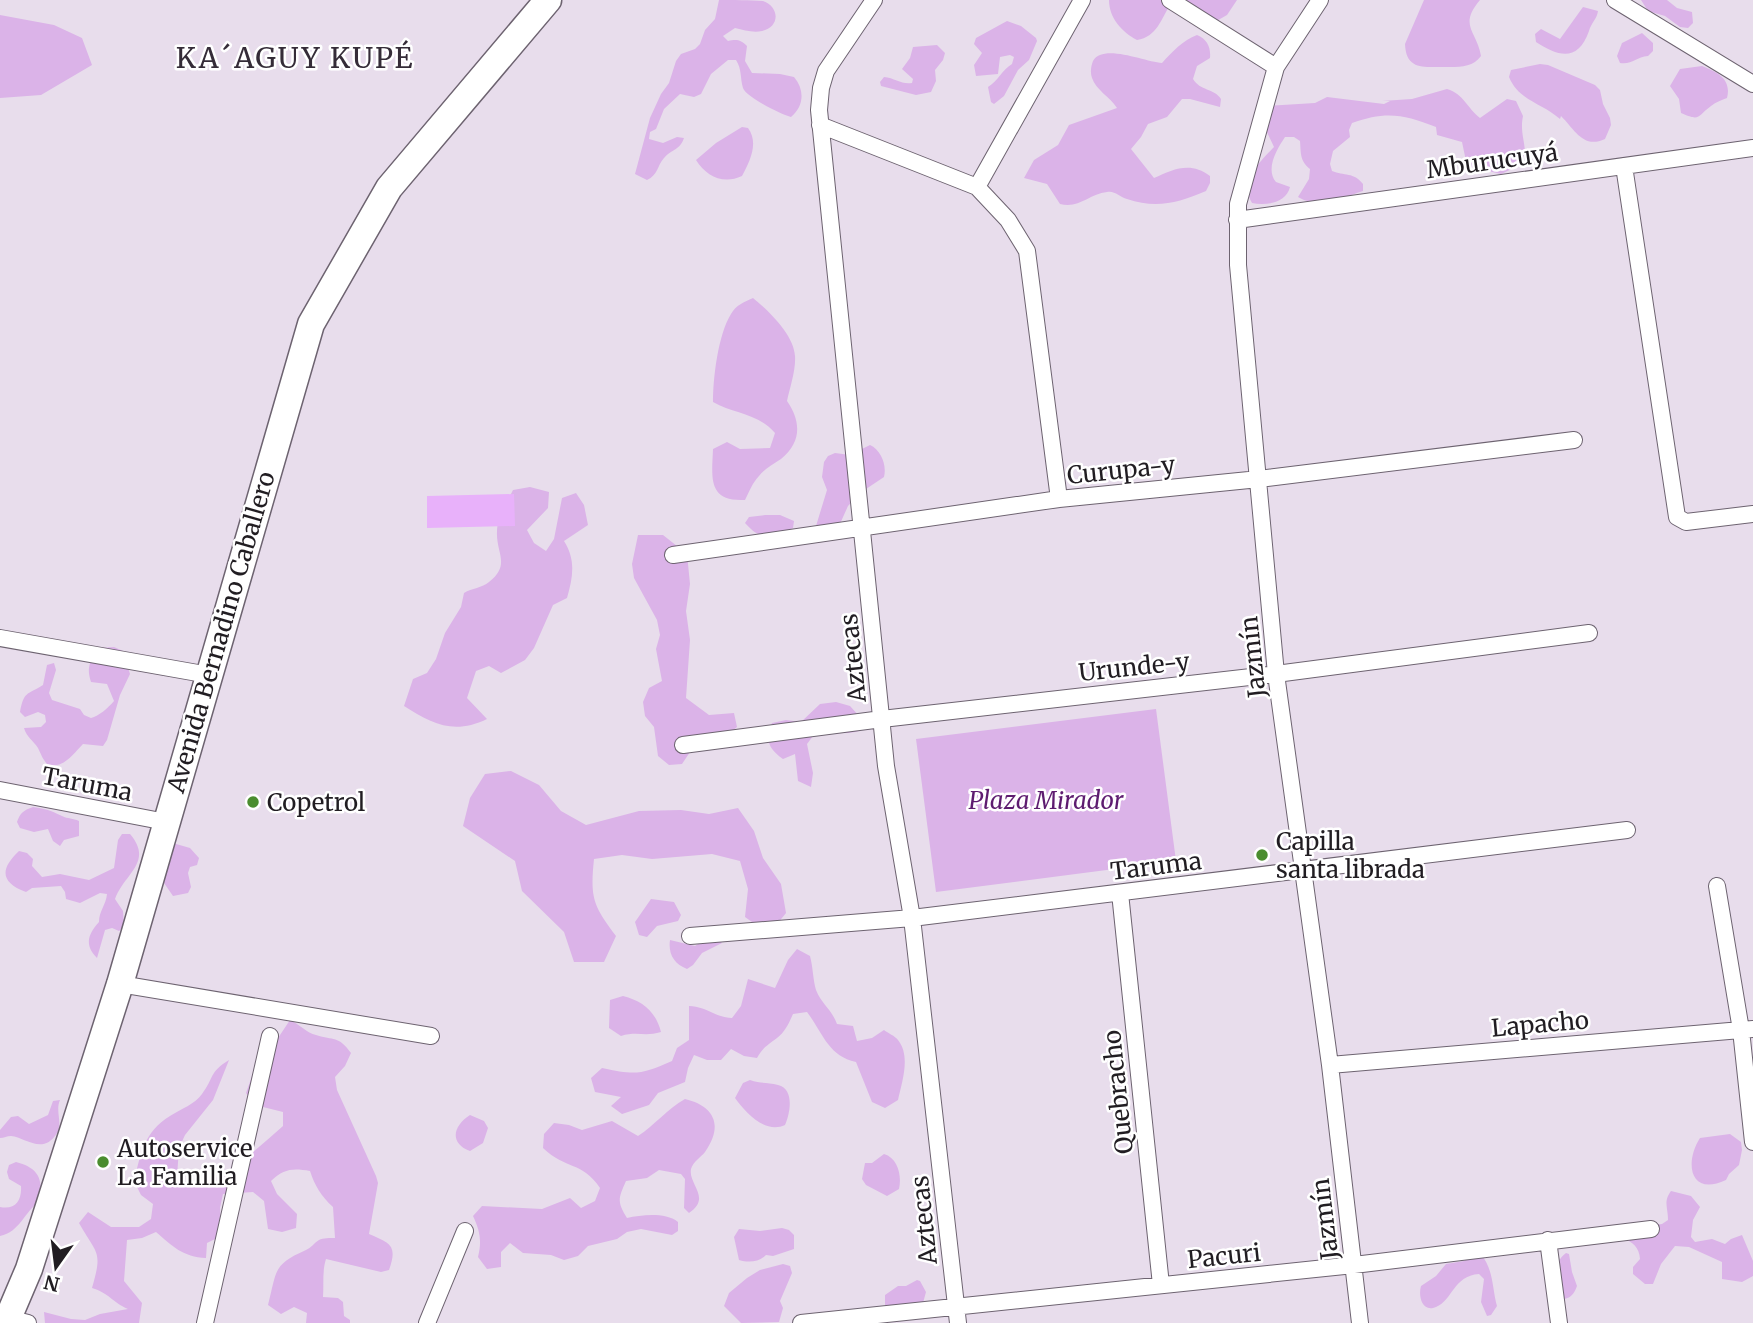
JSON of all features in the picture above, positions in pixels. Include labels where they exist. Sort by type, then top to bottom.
[{"type":"main road","name":"Avenida Bernadino Caballero","points":[[14,1321],[120,984],[311,324],[389,188],[548,0]]},
{"type":"street","name":"Aztecas","points":[[874,0],[826,71],[819,110],[886,766],[912,918],[958,1323]]},
{"type":"street","points":[[978,187],[1082,0]]},
{"type":"street","points":[[1170,0],[1276,66]]},
{"type":"street","name":"Jazmín","points":[[1320,0],[1276,66],[1238,204],[1238,265],[1276,674],[1330,1065],[1360,1323]]},
{"type":"street","points":[[1615,0],[1753,84]]},
{"type":"street","points":[[820,125],[978,187],[1008,220],[1027,251],[1059,499]]},
{"type":"street","name":"Mburucuyá","points":[[1237,220],[1753,148]]},
{"type":"street","points":[[1624,166],[1677,517],[1686,522],[1753,514]]},
{"type":"street","name":"Curupa-y","points":[[673,555],[1059,499],[1259,479],[1574,440]]},
{"type":"street","name":"Urunde-y","points":[[683,745],[882,719],[1276,674],[1589,633]]},
{"type":"street","points":[[0,638],[209,675]]},
{"type":"street","name":"Taruma","points":[[0,790],[166,822]]},
{"type":"street","name":"Taruma","points":[[691,936],[912,918],[1627,830]]},
{"type":"street","points":[[1717,886],[1747,1029],[1753,1142]]},
{"type":"street","name":"Quebracho","points":[[1121,893],[1161,1285]]},
{"type":"street","points":[[120,984],[431,1036]]},
{"type":"street","name":"Lapacho","points":[[1330,1065],[1747,1029]]},
{"type":"street","points":[[205,1323],[270,1036]]},
{"type":"street","name":"Pacuri","points":[[801,1323],[1354,1265],[1651,1229]]},
{"type":"street","points":[[427,1323],[465,1231]]},
{"type":"street","points":[[1548,1240],[1559,1323]]},
{"type":"green space","points":[[719,0],[763,1],[773,8],[776,17],[768,29],[755,32],[735,28],[723,36],[728,41],[739,40],[747,46],[745,61],[752,73],[794,77],[800,87],[801,103],[791,117],[765,105],[746,92],[738,63],[736,60],[728,60],[711,74],[701,94],[694,97],[680,94],[664,109],[656,129],[650,132],[649,139],[663,143],[677,137],[684,138],[647,180],[635,174],[650,118],[669,83],[676,61],[681,54],[700,44],[705,30],[715,19]]},
{"type":"green space","points":[[1109,0],[1237,0],[1227,15],[1213,23],[1170,5],[1154,31],[1137,40],[1117,24],[1111,13]]},
{"type":"green space","points":[[1424,0],[1480,0],[1470,16],[1471,28],[1481,56],[1477,60],[1457,67],[1427,67],[1416,65],[1408,58],[1405,44]]},
{"type":"green space","points":[[1641,0],[1667,0],[1677,8],[1692,12],[1693,23],[1688,28],[1680,27],[1665,16],[1648,11]]},
{"type":"green space","points":[[1583,7],[1598,11],[1585,41],[1579,48],[1567,54],[1552,51],[1536,42],[1535,34],[1541,29],[1560,39]]},
{"type":"green space","points":[[0,15],[54,25],[82,38],[92,65],[41,95],[0,98]]},
{"type":"green space","points":[[1007,21],[1021,26],[1037,41],[1029,60],[1018,70],[1004,96],[994,104],[991,102],[988,87],[1012,64],[1014,57],[1000,57],[998,74],[976,76],[974,65],[982,53],[974,44],[976,38]]},
{"type":"green space","points":[[1642,33],[1653,43],[1653,51],[1648,56],[1620,63],[1617,56],[1622,43]]},
{"type":"green space","points":[[1197,35],[1208,44],[1210,58],[1197,66],[1193,79],[1199,86],[1218,95],[1221,99],[1220,107],[1182,99],[1167,117],[1148,124],[1131,149],[1154,178],[1182,168],[1203,171],[1210,176],[1206,191],[1186,199],[1157,204],[1138,202],[1110,192],[1067,205],[1060,204],[1047,184],[1024,178],[1034,160],[1058,145],[1069,125],[1117,108],[1092,78],[1092,63],[1098,56],[1115,53],[1162,63],[1182,43]]},
{"type":"green space","points":[[937,45],[945,53],[935,70],[936,81],[931,92],[916,95],[881,86],[880,82],[884,77],[912,83],[913,79],[902,69],[910,58],[913,47]]},
{"type":"green space","points":[[1540,64],[1595,85],[1600,90],[1611,125],[1605,139],[1591,142],[1585,140],[1561,116],[1560,119],[1525,97],[1513,85],[1509,77],[1511,70]]},
{"type":"green space","points":[[1702,66],[1722,77],[1727,86],[1727,98],[1698,117],[1692,117],[1681,113],[1679,99],[1670,86],[1680,69]]},
{"type":"green space","points":[[1447,89],[1458,94],[1480,118],[1507,99],[1516,101],[1523,116],[1525,150],[1520,162],[1501,174],[1471,167],[1466,161],[1462,142],[1437,135],[1436,127],[1404,117],[1375,117],[1352,123],[1350,137],[1333,151],[1330,164],[1332,171],[1360,180],[1363,191],[1323,203],[1314,203],[1298,197],[1309,179],[1310,169],[1303,160],[1300,141],[1294,137],[1285,137],[1276,153],[1272,171],[1276,182],[1290,187],[1288,192],[1275,202],[1252,203],[1248,187],[1253,172],[1274,147],[1264,126],[1268,106],[1315,103],[1327,97],[1384,104],[1390,101],[1382,101],[1412,99]]},
{"type":"green space","points":[[742,127],[748,128],[753,146],[742,176],[728,180],[705,171],[696,160],[716,143]]},
{"type":"green space","points":[[753,298],[780,324],[794,348],[795,367],[787,401],[795,416],[797,431],[793,446],[781,459],[761,473],[745,500],[733,500],[724,497],[714,486],[713,449],[727,442],[740,449],[770,448],[775,433],[761,421],[713,402],[717,357],[726,323],[735,308]]},
{"type":"green space","points":[[870,445],[882,458],[884,477],[860,493],[848,506],[839,526],[816,526],[827,490],[822,477],[824,462],[828,456],[835,453],[850,455]]},
{"type":"green space","points":[[530,487],[549,492],[548,508],[527,530],[534,543],[546,551],[554,539],[562,498],[576,493],[584,505],[588,525],[564,541],[572,569],[567,598],[553,605],[534,648],[525,660],[501,673],[489,666],[476,671],[467,698],[487,719],[454,727],[424,718],[404,706],[413,679],[427,673],[436,659],[445,633],[461,607],[464,593],[486,584],[496,576],[501,564],[497,539],[500,516],[513,490]]},
{"type":"green space","points":[[780,515],[794,521],[793,528],[779,534],[762,536],[745,523],[749,517]]},
{"type":"green space","points":[[638,535],[663,535],[687,554],[690,584],[686,611],[690,640],[686,698],[709,715],[734,713],[737,727],[725,737],[698,740],[682,764],[669,765],[658,756],[654,727],[645,716],[643,702],[649,688],[662,681],[656,649],[660,635],[657,620],[634,578],[632,564]]},
{"type":"green space","points":[[114,647],[123,651],[130,674],[120,695],[107,740],[103,746],[83,744],[63,763],[47,764],[24,728],[41,727],[46,722],[45,715],[38,712],[25,717],[20,712],[23,700],[30,692],[43,685],[47,665],[54,663],[56,670],[49,693],[52,700],[80,709],[84,715],[91,718],[97,715],[114,701],[107,684],[91,682],[90,664],[100,648]]},
{"type":"green space","points":[[836,702],[850,706],[860,717],[859,731],[816,732],[807,744],[813,773],[811,787],[798,781],[795,754],[783,759],[771,747],[768,739],[770,729],[772,723],[786,720],[801,722],[820,704]]},
{"type":"green space","name":"Plaza Mirador","points":[[1156,709],[1176,861],[936,892],[916,739]]},
{"type":"green space","points":[[511,771],[539,785],[561,811],[586,825],[639,811],[681,810],[709,814],[738,808],[754,831],[763,858],[781,884],[786,913],[769,934],[745,917],[748,889],[740,861],[712,854],[652,859],[622,855],[594,859],[595,900],[616,936],[604,962],[574,962],[564,932],[522,891],[515,861],[463,826],[470,798],[485,774]]},
{"type":"green space","points":[[33,807],[79,821],[79,836],[64,840],[60,846],[53,841],[48,829],[34,832],[20,828],[17,822],[20,816]]},
{"type":"green space","points":[[122,834],[130,834],[137,844],[138,860],[115,899],[123,911],[124,926],[119,931],[112,928],[105,930],[97,958],[90,949],[89,940],[99,922],[107,894],[100,893],[80,903],[66,899],[61,886],[32,888],[26,892],[11,884],[7,879],[6,869],[19,851],[27,853],[33,859],[32,866],[42,877],[60,874],[89,880],[114,868],[118,840]]},
{"type":"green space","points":[[169,845],[190,848],[199,858],[197,865],[190,867],[188,873],[191,887],[188,893],[173,896],[164,883]]},
{"type":"green space","points":[[651,899],[674,902],[681,915],[678,921],[657,926],[647,937],[639,935],[635,922]]},
{"type":"green space","points":[[709,937],[722,943],[702,953],[687,969],[673,958],[670,940],[695,946]]},
{"type":"green space","points":[[797,949],[810,956],[816,990],[837,1024],[853,1026],[857,1041],[872,1038],[884,1030],[898,1040],[905,1061],[898,1100],[885,1108],[872,1102],[856,1062],[832,1049],[807,1012],[793,1014],[782,1033],[757,1058],[744,1056],[731,1049],[721,1060],[707,1060],[694,1055],[685,1082],[658,1093],[649,1105],[622,1114],[611,1106],[621,1097],[595,1092],[591,1078],[602,1068],[638,1072],[672,1061],[677,1048],[689,1040],[689,1006],[732,1018],[741,1006],[748,979],[775,988],[788,960]]},
{"type":"green space","points":[[623,996],[648,1008],[661,1032],[621,1036],[609,1028],[610,1000]]},
{"type":"green space","points":[[290,1020],[313,1034],[339,1041],[351,1053],[345,1066],[335,1077],[337,1090],[378,1183],[369,1234],[387,1243],[393,1255],[389,1270],[381,1272],[326,1259],[323,1297],[338,1298],[343,1302],[344,1316],[350,1323],[306,1323],[307,1313],[294,1307],[281,1314],[268,1305],[281,1265],[319,1240],[335,1238],[333,1207],[319,1190],[310,1171],[289,1170],[271,1181],[277,1194],[297,1214],[296,1228],[282,1232],[268,1229],[264,1201],[253,1192],[223,1194],[220,1208],[221,1236],[207,1243],[206,1258],[184,1253],[156,1232],[127,1240],[124,1281],[142,1303],[139,1323],[45,1323],[44,1312],[85,1320],[128,1309],[92,1288],[97,1266],[96,1253],[79,1223],[88,1212],[111,1227],[139,1227],[151,1219],[153,1204],[141,1195],[134,1181],[145,1144],[161,1122],[199,1098],[223,1064],[229,1060],[213,1100],[185,1135],[179,1148],[177,1177],[186,1187],[226,1172],[283,1126],[283,1112],[255,1105],[246,1093],[261,1051],[274,1044]]},
{"type":"green space","points":[[750,1080],[778,1085],[787,1091],[789,1109],[785,1125],[770,1127],[763,1124],[750,1116],[739,1104],[735,1098],[743,1083]]},
{"type":"green space","points":[[685,1099],[703,1106],[715,1125],[711,1142],[691,1169],[699,1196],[696,1207],[689,1213],[684,1208],[685,1179],[681,1174],[659,1170],[647,1178],[626,1181],[620,1200],[627,1218],[646,1215],[667,1217],[678,1222],[678,1231],[672,1235],[641,1229],[627,1232],[617,1239],[588,1246],[578,1256],[564,1260],[551,1255],[523,1253],[510,1243],[501,1252],[501,1267],[487,1269],[478,1257],[480,1236],[473,1216],[482,1206],[542,1209],[570,1198],[581,1208],[595,1201],[600,1188],[593,1179],[543,1148],[544,1134],[554,1123],[582,1130],[612,1121],[638,1136]]},
{"type":"green space","points":[[60,1100],[59,1129],[52,1140],[40,1144],[11,1136],[0,1138],[0,1130],[11,1117],[18,1116],[29,1124],[48,1115],[53,1101]]},
{"type":"green space","points":[[470,1115],[484,1121],[488,1128],[483,1143],[470,1151],[459,1144],[456,1134],[460,1124]]},
{"type":"green space","points":[[1730,1134],[1741,1142],[1739,1165],[1726,1180],[1714,1184],[1698,1181],[1694,1175],[1692,1158],[1700,1138]]},
{"type":"green space","points":[[884,1154],[896,1163],[900,1179],[899,1189],[887,1196],[866,1185],[862,1179],[865,1163],[872,1163]]},
{"type":"green space","points":[[16,1162],[24,1164],[38,1176],[41,1186],[40,1201],[17,1226],[0,1236],[0,1207],[13,1206],[20,1196],[21,1186],[9,1179],[7,1172],[9,1165]]},
{"type":"green space","points":[[1671,1191],[1691,1196],[1700,1207],[1693,1220],[1691,1237],[1695,1242],[1712,1239],[1725,1244],[1742,1235],[1753,1261],[1753,1276],[1742,1282],[1722,1279],[1722,1262],[1689,1247],[1675,1246],[1661,1264],[1653,1284],[1645,1284],[1633,1274],[1633,1267],[1640,1259],[1638,1251],[1632,1243],[1622,1238],[1631,1228],[1662,1224],[1668,1220],[1667,1202]]},
{"type":"green space","points":[[782,1228],[794,1235],[794,1249],[773,1256],[766,1255],[754,1261],[739,1260],[734,1237],[739,1229],[760,1231]]},
{"type":"green space","points":[[1480,1253],[1490,1272],[1497,1306],[1491,1315],[1487,1316],[1481,1302],[1484,1279],[1479,1274],[1458,1283],[1442,1304],[1431,1308],[1424,1306],[1420,1294],[1421,1286],[1436,1276],[1446,1264],[1464,1261]]},
{"type":"green space","points":[[1569,1254],[1577,1286],[1571,1296],[1560,1299],[1557,1268],[1561,1257]]},
{"type":"green space","points":[[783,1264],[790,1266],[792,1273],[780,1301],[783,1308],[779,1322],[741,1323],[724,1306],[729,1293],[747,1278],[760,1270]]},
{"type":"green space","points":[[917,1280],[926,1292],[923,1303],[887,1308],[885,1306],[885,1295],[898,1286],[906,1286]]},
{"type":"shaded area","points":[[514,494],[515,526],[427,528],[427,496]]},
{"type":"place","name":"Copetrol","points":[[253,802]]},
{"type":"place","name":"Capilla santa librada","points":[[1262,855]]},
{"type":"place","name":"Autoservice La Familia","points":[[103,1162]]},
{"type":"district","name":"KA´AGUY KUPÉ","points":[[295,58]]}]
